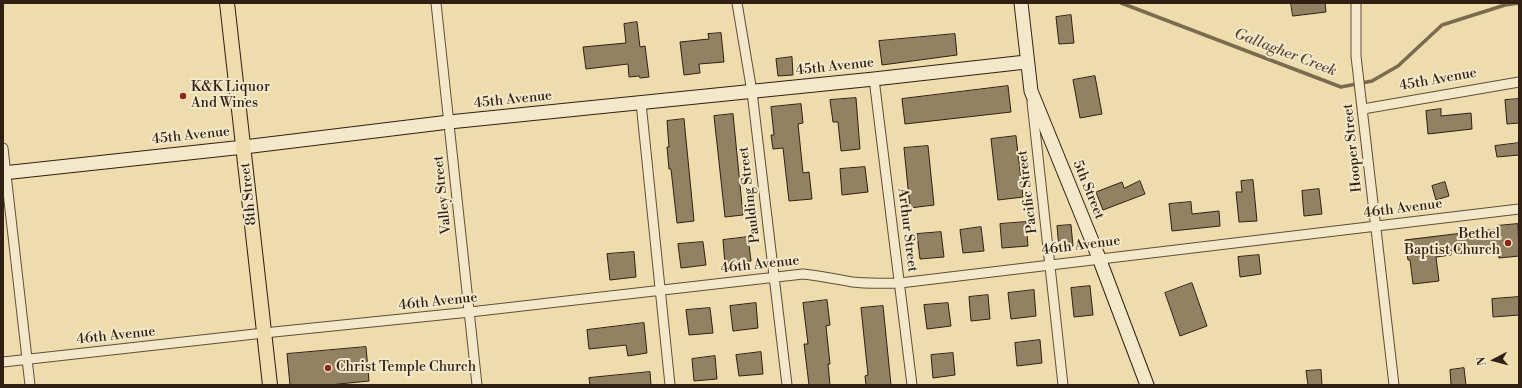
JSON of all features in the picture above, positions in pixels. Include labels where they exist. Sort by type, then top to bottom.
[{"type":"main road","name":"8th Street","points":[[227,3],[270,385]]},
{"type":"street","name":"Valley Street","points":[[436,3],[477,385]]},
{"type":"street","name":"Paulding Street","points":[[737,3],[752,92],[786,385]]},
{"type":"street","name":"5th Street","points":[[1021,3],[1030,91],[1098,258],[1147,385]]},
{"type":"street","name":"Hooper Street","points":[[1356,3],[1358,66],[1394,385]]},
{"type":"street","name":"45th Avenue","points":[[4,172],[244,147],[449,122],[752,92],[1026,62]]},
{"type":"street","name":"Arthur Street","points":[[874,79],[912,385]]},
{"type":"street","name":"45th Avenue","points":[[1363,109],[1519,82]]},
{"type":"street","name":"Pacific Street","points":[[1030,91],[1063,385]]},
{"type":"street","points":[[642,103],[670,385]]},
{"type":"street","points":[[3,148],[4,172],[30,385]]},
{"type":"street","name":"46th Avenue","points":[[3,362],[470,312],[803,274],[853,282],[900,283],[1098,258],[1519,209]]},
{"type":"building","points":[[1291,3],[1325,3],[1326,12],[1293,16]]},
{"type":"building","points":[[1071,15],[1074,43],[1059,44],[1056,17]]},
{"type":"building","points":[[637,22],[640,47],[645,46],[649,77],[629,77],[628,64],[586,69],[583,47],[626,43],[624,24]]},
{"type":"building","points":[[721,33],[724,62],[699,64],[700,73],[684,75],[680,42],[709,39],[708,34]]},
{"type":"building","points":[[955,34],[957,55],[882,65],[879,41]]},
{"type":"building","points":[[792,57],[793,75],[778,76],[776,59]]},
{"type":"building","points":[[1095,76],[1102,114],[1080,118],[1073,80]]},
{"type":"building","points":[[1008,86],[1011,112],[905,124],[902,99]]},
{"type":"building","points":[[856,98],[860,149],[841,151],[838,122],[833,122],[830,100]]},
{"type":"building","points":[[1519,99],[1519,123],[1507,124],[1505,100]]},
{"type":"building","points":[[801,104],[803,123],[798,124],[803,173],[809,172],[812,199],[789,201],[783,148],[773,149],[771,135],[774,135],[771,107]]},
{"type":"building","points":[[1441,109],[1441,116],[1471,113],[1472,129],[1428,134],[1426,111]]},
{"type":"building","points":[[733,114],[743,215],[725,217],[714,116]]},
{"type":"building","points":[[684,119],[694,221],[677,223],[671,169],[669,169],[667,121]]},
{"type":"building","points":[[1016,136],[1023,197],[998,200],[991,139]]},
{"type":"building","points":[[1519,143],[1519,155],[1497,157],[1495,146]]},
{"type":"building","points":[[928,146],[934,205],[910,208],[904,148]]},
{"type":"building","points":[[865,167],[868,192],[842,195],[840,169]]},
{"type":"building","points":[[1253,180],[1257,221],[1239,222],[1236,192],[1242,192],[1241,181]]},
{"type":"building","points":[[1140,181],[1145,194],[1103,210],[1096,192],[1122,182],[1124,188]]},
{"type":"building","points":[[1445,182],[1449,196],[1436,200],[1432,186]]},
{"type":"building","points":[[1319,189],[1322,214],[1304,216],[1302,191]]},
{"type":"building","points":[[1191,202],[1192,214],[1219,211],[1220,226],[1172,231],[1169,204]]},
{"type":"building","points":[[1026,222],[1028,246],[1002,248],[1000,224]]},
{"type":"building","points":[[1518,224],[1519,256],[1499,258],[1498,246],[1451,251],[1451,255],[1436,257],[1439,281],[1413,284],[1410,260],[1408,260],[1405,240],[1496,229],[1496,226]]},
{"type":"building","points":[[1071,225],[1073,246],[1059,248],[1057,226]]},
{"type":"building","points":[[981,227],[984,251],[963,253],[960,230]]},
{"type":"building","points":[[941,232],[944,257],[920,259],[917,234]]},
{"type":"building","points":[[748,237],[751,261],[725,264],[723,240]]},
{"type":"building","points":[[703,242],[706,265],[681,268],[678,244]]},
{"type":"building","points":[[634,252],[636,277],[610,280],[607,254]]},
{"type":"building","points":[[1259,255],[1261,274],[1240,277],[1238,257]]},
{"type":"building","points":[[1192,283],[1207,326],[1180,336],[1165,293]]},
{"type":"building","points":[[1090,286],[1093,315],[1074,317],[1071,288]]},
{"type":"building","points":[[1034,290],[1036,316],[1011,319],[1008,293]]},
{"type":"building","points":[[988,295],[990,319],[971,321],[969,297]]},
{"type":"building","points":[[1519,297],[1519,315],[1493,317],[1492,299]]},
{"type":"building","points":[[827,300],[830,325],[826,326],[830,364],[828,364],[830,385],[809,385],[804,344],[808,344],[803,303]]},
{"type":"building","points":[[756,303],[758,328],[733,331],[730,306]]},
{"type":"building","points":[[948,303],[951,326],[927,329],[924,305]]},
{"type":"building","points":[[883,306],[891,385],[866,385],[865,376],[868,375],[861,308]]},
{"type":"building","points":[[710,308],[713,333],[689,335],[686,310]]},
{"type":"building","points":[[644,323],[647,353],[628,356],[626,345],[589,349],[587,330]]},
{"type":"building","points":[[1040,340],[1042,363],[1017,366],[1015,343]]},
{"type":"building","name":"Christ Temple Church","points":[[366,347],[369,381],[329,385],[290,385],[287,354]]},
{"type":"building","points":[[761,352],[763,374],[739,376],[736,355]]},
{"type":"building","points":[[953,353],[955,375],[933,378],[931,355]]},
{"type":"building","points":[[715,356],[717,379],[694,381],[692,359]]},
{"type":"building","points":[[1464,368],[1466,385],[1451,385],[1450,370]]},
{"type":"building","points":[[1321,370],[1322,385],[1308,385],[1306,371]]},
{"type":"building","points":[[650,372],[651,385],[590,385],[589,378]]},
{"type":"waterway","name":"Gallagher Creek","points":[[1121,3],[1341,87],[1372,81],[1398,66],[1442,25],[1505,5],[1519,3]]},
{"type":"place","name":"K&K Liquor And Wines","points":[[183,96]]},
{"type":"place","name":"Bethel Baptist Church","points":[[1508,243]]},
{"type":"place","name":"Christ Temple Church","points":[[328,368]]}]
